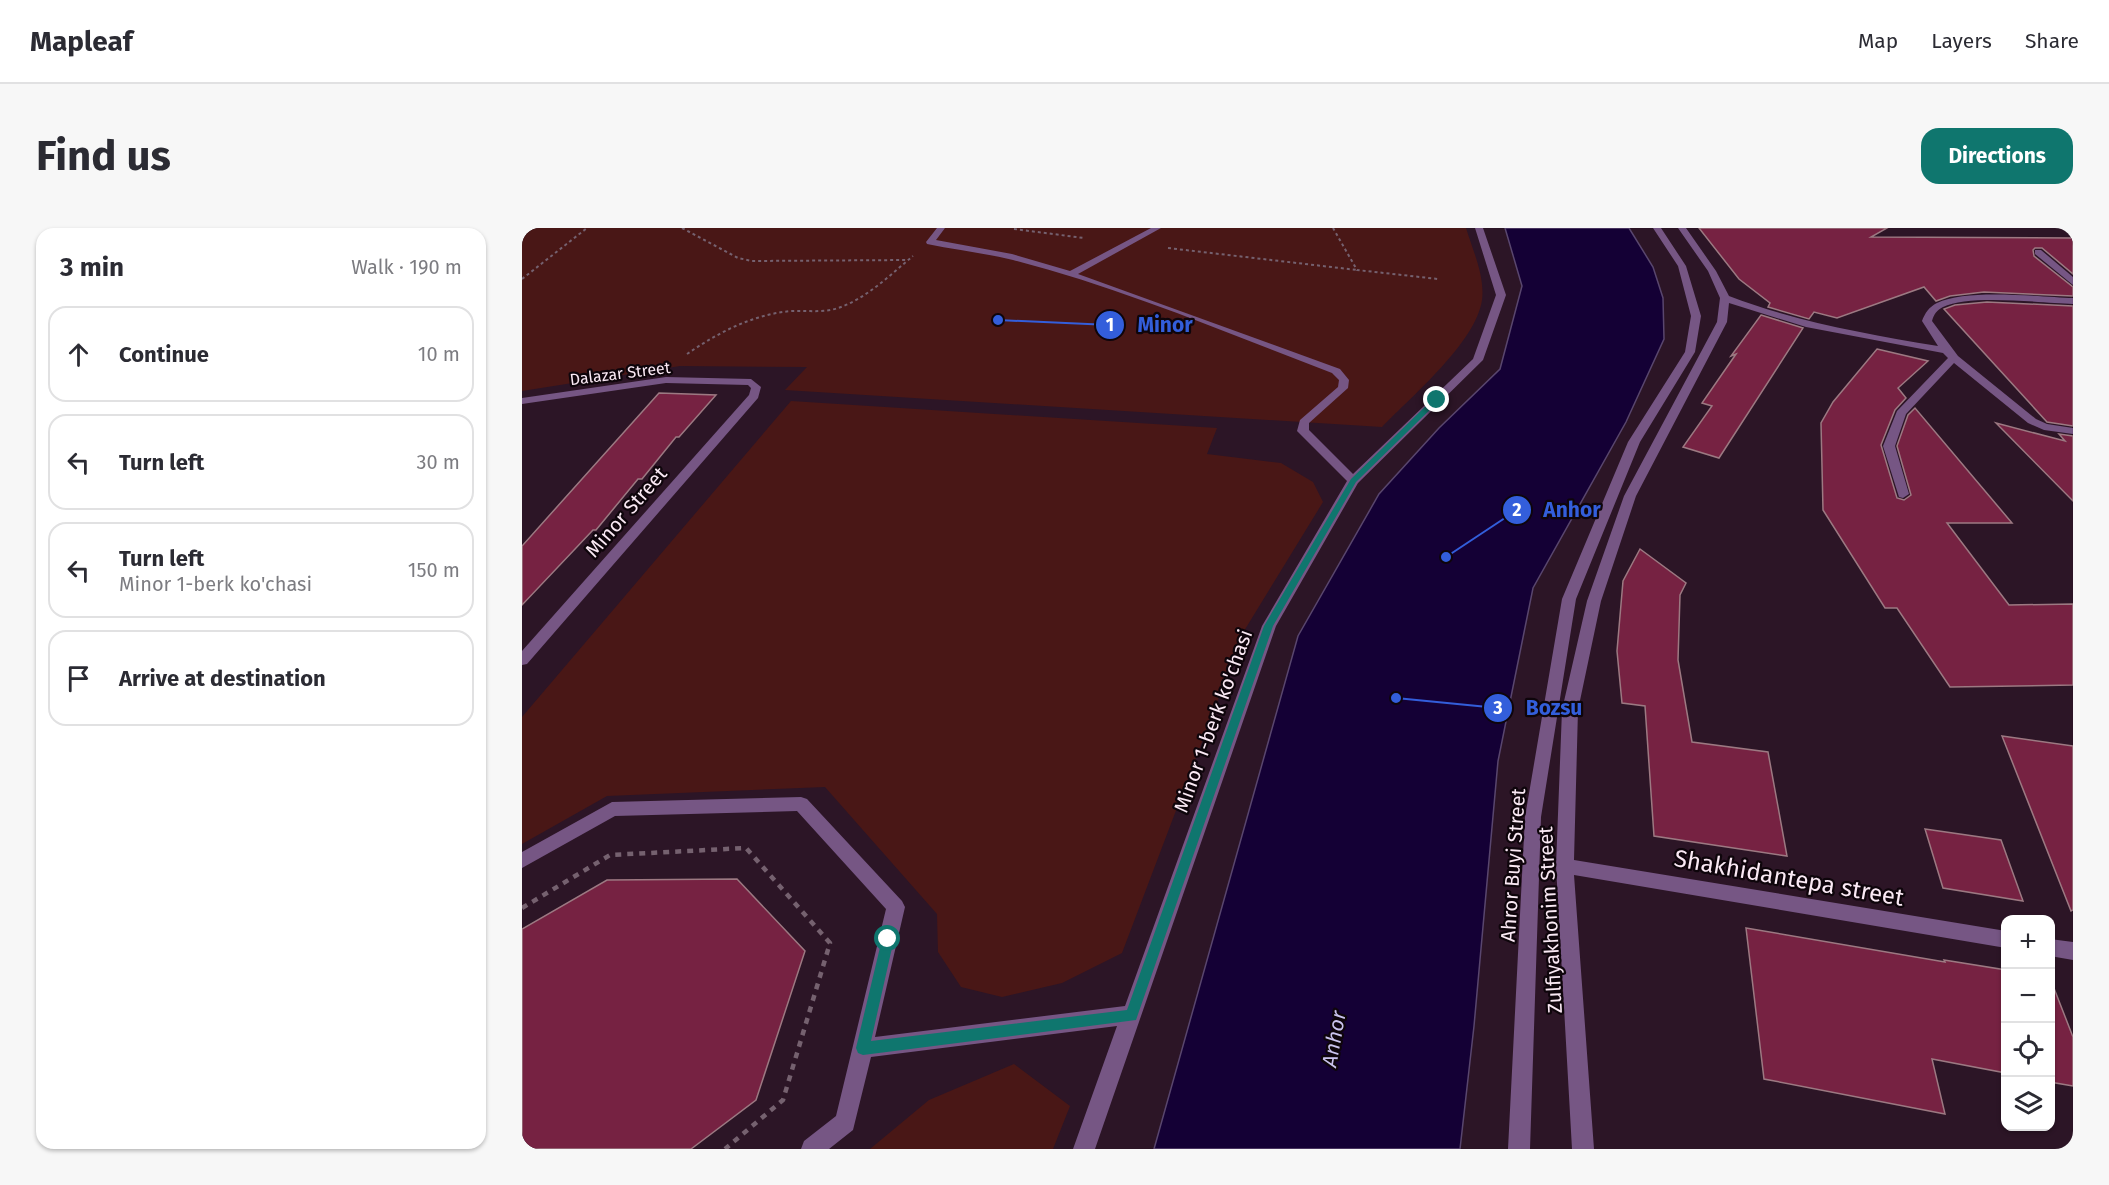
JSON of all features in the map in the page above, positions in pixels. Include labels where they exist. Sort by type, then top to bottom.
[{"type":"street","points":[[941,228],[930,242],[1012,257],[1071,274],[1172,309],[1336,371],[1344,380],[1343,388],[1304,422],[1303,430],[1353,481]]},
{"type":"street","points":[[1071,274],[1157,228]]},
{"type":"street","name":"Minor 1-berk ko'chasi","points":[[1084,1149],[1269,626],[1353,481],[1478,360],[1501,295],[1479,228]]},
{"type":"street","name":"Ahror Buyi Street","points":[[1519,1149],[1533,817],[1569,599],[1634,442],[1690,351],[1696,316],[1682,266],[1657,228]]},
{"type":"street","points":[[1682,228],[1712,271],[1725,298],[1765,314],[1826,330],[1950,354]]},
{"type":"street","points":[[2038,252],[2073,282]]},
{"type":"street","name":"Zulfiyakhonim Street","points":[[1583,1149],[1565,866],[1570,710],[1592,610],[1630,496],[1722,322],[1725,298]]},
{"type":"street","points":[[2073,301],[1980,299],[1944,303],[1933,309],[1927,321],[1950,354],[2031,421],[2044,427],[2073,431]]},
{"type":"street","points":[[1903,494],[1889,446],[1901,413],[1950,354]]},
{"type":"street","name":"Dalazar Street","points":[[522,401],[666,380],[751,382],[756,387]]},
{"type":"street","name":"Minor Street","points":[[522,660],[753,396],[756,387]]},
{"type":"street","points":[[522,861],[612,809],[801,804],[896,907],[845,1122],[812,1149]]},
{"type":"street","name":"Shakhidantepa street","points":[[1565,866],[2001,939]]},
{"type":"street","points":[[2055,948],[2073,951]]},
{"type":"street","points":[[863,1048],[1131,1015]]},
{"type":"path","points":[[522,279],[587,228]]},
{"type":"path","points":[[682,228],[738,258],[752,261],[908,260]]},
{"type":"path","points":[[1333,228],[1357,270]]},
{"type":"path","points":[[1012,229],[1438,279]]},
{"type":"path","points":[[687,354],[714,336],[747,321],[784,312],[836,308],[864,295],[930,242]]},
{"type":"path","points":[[522,908],[610,855],[746,848],[830,943],[783,1100],[725,1149]]},
{"type":"shaded area","points":[[522,228],[1466,228],[1482,282],[1482,300],[1477,316],[1456,350],[1382,427],[785,390],[807,367],[680,366],[522,391]]},
{"type":"shaded area","points":[[791,401],[1217,428],[1207,454],[1281,463],[1313,482],[1323,502],[1244,631],[1122,953],[1062,983],[1002,997],[961,987],[938,952],[937,914],[825,787],[607,796],[522,844],[522,717]]},
{"type":"shaded area","points":[[1014,1064],[1070,1106],[1053,1149],[870,1149],[929,1100]]},
{"type":"water","points":[[1505,228],[1629,228],[1653,267],[1663,298],[1664,339],[1626,422],[1533,588],[1498,761],[1474,1026],[1460,1149],[1154,1149],[1298,636],[1379,494],[1439,428],[1500,369],[1522,286]]},
{"type":"building","points":[[1699,228],[1887,228],[1871,237],[2073,238],[2073,274],[2042,248],[2033,250],[2034,256],[2073,287],[2073,296],[1984,292],[1950,296],[1936,301],[1924,287],[1837,318],[1814,312],[1809,319],[1768,307],[1770,303],[1739,279]]},
{"type":"building","points":[[1987,302],[2073,306],[2073,426],[2047,422],[1944,309],[1955,305]]},
{"type":"building","points":[[1761,315],[1803,328],[1719,458],[1683,447],[1712,406],[1702,403],[1736,354],[1731,356]]},
{"type":"building","points":[[1877,349],[1928,361],[1898,388],[1906,398],[1895,410],[1881,445],[1897,498],[1904,500],[1911,495],[1897,446],[1908,415],[1915,408],[2012,523],[1947,523],[2009,605],[2073,604],[2073,685],[1950,687],[1897,608],[1885,608],[1823,510],[1821,423],[1833,402]]},
{"type":"building","points":[[659,393],[716,395],[679,437],[676,437],[642,479],[638,479],[596,530],[593,530],[522,605],[522,546]]},
{"type":"building","points":[[1996,423],[2065,441],[2059,434],[2073,436],[2073,501]]},
{"type":"building","points":[[1640,549],[1686,583],[1680,595],[1678,660],[1692,742],[1768,752],[1787,856],[1654,836],[1645,706],[1622,703],[1617,651],[1623,581]]},
{"type":"building","points":[[2002,736],[2073,746],[2073,910],[2071,911]]},
{"type":"building","points":[[1925,829],[2001,840],[2023,901],[1943,888]]},
{"type":"building","points":[[737,879],[805,951],[756,1100],[691,1149],[522,1149],[522,929],[607,880]]},
{"type":"building","points":[[1746,928],[1945,962],[1944,960],[2001,969],[2001,1072],[1932,1059],[1945,1114],[1764,1079]]},
{"type":"building","points":[[2055,991],[2073,1037],[2073,1086],[2055,1083]]},
{"type":"place","name":"Minor","points":[[998,320]]},
{"type":"place","name":"Anhor","points":[[1446,557]]},
{"type":"place","name":"Bozsu","points":[[1396,698]]},
{"type":"route","points":[[888,939],[863,1048],[1131,1015],[1269,626],[1353,481],[1437,400]]}]
